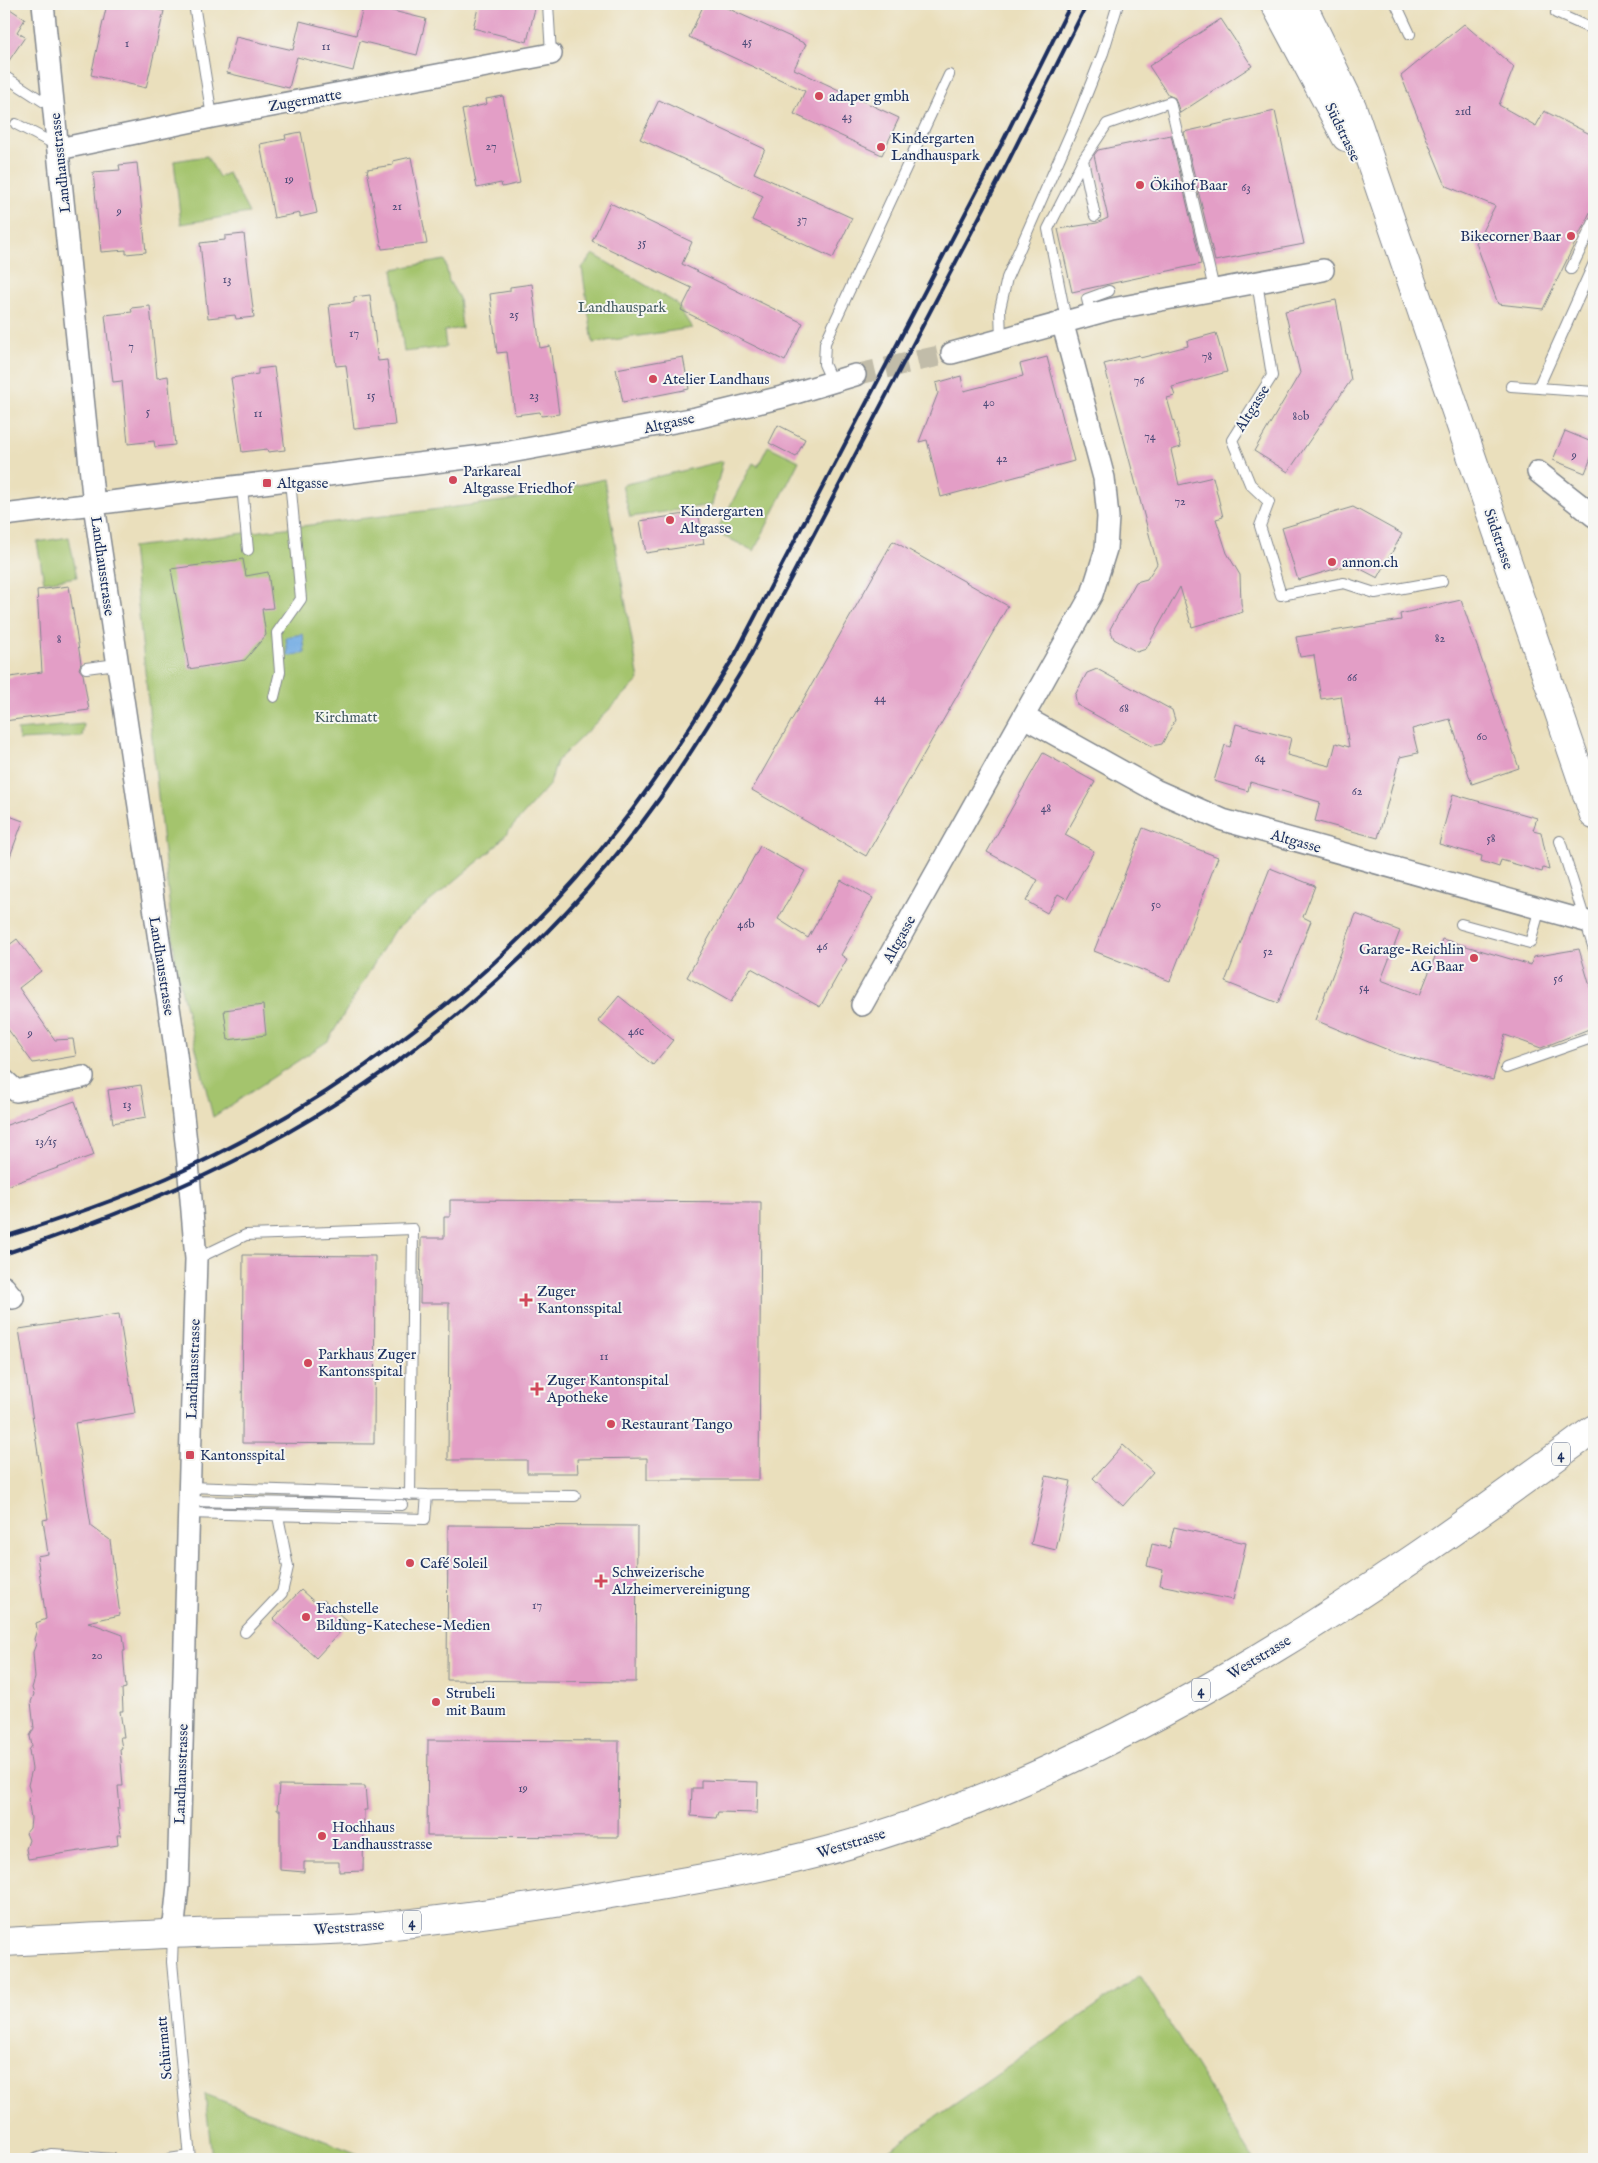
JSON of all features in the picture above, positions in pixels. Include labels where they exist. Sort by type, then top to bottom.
[{"type":"main road","name":"Südstrasse","points":[[1275,4],[1337,119],[1406,262]]},
{"type":"main road","name":"Südstrasse","points":[[1302,4],[1352,107],[1594,816]]},
{"type":"main road","name":"Weststrasse","points":[[4,1942],[362,1928],[549,1905],[740,1872],[831,1850],[914,1823],[992,1793],[1058,1764],[1124,1732],[1226,1676],[1286,1641],[1357,1595],[1513,1489],[1594,1429]]},
{"type":"street","name":"Landhausstrasse","points":[[43,4],[94,505],[179,1079],[196,1259],[178,1885],[173,1934]]},
{"type":"street","name":"Zugermatte","points":[[59,148],[212,117],[551,54]]},
{"type":"street","points":[[952,353],[1064,321],[1323,270]]},
{"type":"street","name":"Altgasse","points":[[862,1005],[1092,594],[1106,549],[1108,517],[1104,478],[1064,321]]},
{"type":"street","name":"Altgasse","points":[[4,515],[499,454],[622,433],[754,405],[855,375]]},
{"type":"street","points":[[1538,472],[1594,516]]},
{"type":"street","name":"Altgasse","points":[[1024,717],[1155,790],[1224,820],[1585,921]]},
{"type":"street","points":[[4,1080],[16,1091],[83,1077]]},
{"type":"lane","points":[[194,4],[212,117]]},
{"type":"lane","points":[[548,4],[551,54]]},
{"type":"lane","points":[[1001,340],[1000,309],[1007,278],[1078,116],[1103,54],[1118,4]]},
{"type":"lane","points":[[1396,4],[1410,34]]},
{"type":"lane","points":[[1556,13],[1594,30]]},
{"type":"lane","points":[[832,382],[824,364],[825,343],[949,75]]},
{"type":"lane","points":[[4,76],[55,108]]},
{"type":"lane","points":[[1064,321],[1048,229],[1083,160],[1107,124],[1170,102],[1214,290]]},
{"type":"lane","points":[[16,124],[59,148]]},
{"type":"lane","points":[[1083,160],[1095,216]]},
{"type":"lane","points":[[1571,269],[1594,222]]},
{"type":"lane","points":[[1538,388],[1594,263]]},
{"type":"lane","name":"Altgasse","points":[[1257,282],[1272,376],[1232,440],[1250,484],[1269,502],[1260,526],[1282,595],[1344,583],[1375,593],[1442,581]]},
{"type":"lane","points":[[1091,315],[1087,299],[1109,291]]},
{"type":"lane","points":[[1511,386],[1594,392]]},
{"type":"lane","points":[[274,697],[280,672],[277,634],[300,599],[290,480]]},
{"type":"lane","points":[[242,486],[248,550]]},
{"type":"lane","points":[[86,668],[117,664]]},
{"type":"lane","points":[[1560,841],[1594,949]]},
{"type":"lane","points":[[1462,924],[1530,944],[1540,908]]},
{"type":"lane","points":[[1506,1068],[1594,1037]]},
{"type":"lane","points":[[196,1259],[246,1235],[413,1229],[410,1495]]},
{"type":"lane","points":[[188,1500],[410,1495],[575,1496]]},
{"type":"lane","points":[[188,1500],[278,1516],[425,1519],[427,1495]]},
{"type":"lane","points":[[188,1500],[402,1505]]},
{"type":"lane","points":[[245,1632],[282,1593],[288,1567],[278,1516]]},
{"type":"lane","name":"Schürmatt","points":[[173,1934],[172,1962],[190,2157]]},
{"type":"lane","points":[[35,2159],[51,2154],[113,2159]]},
{"type":"lane","points":[[169,2159],[190,2157]]},
{"type":"green space","points":[[207,156],[219,177],[228,173],[249,213],[181,224],[174,161]]},
{"type":"green space","name":"Landhauspark","points":[[593,254],[676,303],[692,328],[593,343],[582,268]]},
{"type":"green space","points":[[445,260],[449,281],[459,298],[462,328],[444,331],[446,347],[404,352],[393,269]]},
{"type":"green space","points":[[768,446],[799,461],[754,551],[716,532],[753,463],[758,466]]},
{"type":"green space","points":[[723,461],[712,505],[630,517],[622,485]]},
{"type":"green space","name":"Kirchmatt","points":[[604,479],[639,680],[557,761],[550,784],[492,850],[393,932],[328,1041],[213,1117],[176,968],[132,547],[512,500]]},
{"type":"green space","points":[[69,537],[77,577],[44,582],[37,542]]},
{"type":"green space","points":[[84,724],[82,737],[19,740],[17,730]]},
{"type":"green space","points":[[1140,1975],[1253,2159],[876,2159]]},
{"type":"green space","points":[[205,2094],[371,2159],[212,2159]]},
{"type":"water","points":[[303,634],[305,653],[288,656],[286,637]]},
{"type":"building","points":[[107,4],[132,4],[164,11],[146,88],[91,75]]},
{"type":"building","points":[[364,4],[426,19],[417,55],[360,41],[353,71],[297,57],[289,88],[227,73],[236,37],[293,50],[300,21],[356,35]]},
{"type":"building","points":[[479,4],[536,4],[527,42],[473,28]]},
{"type":"building","points":[[704,4],[718,4],[806,44],[794,69],[899,118],[882,155],[794,114],[805,91],[689,37]]},
{"type":"building","points":[[4,5],[25,19],[17,32],[25,37],[4,68]]},
{"type":"building","points":[[1221,19],[1252,66],[1180,113],[1175,98],[1168,95],[1149,66]]},
{"type":"building","points":[[1464,24],[1514,67],[1499,105],[1536,126],[1544,111],[1594,136],[1594,204],[1543,309],[1498,304],[1476,243],[1495,206],[1446,186],[1401,76]]},
{"type":"building","points":[[503,96],[520,183],[502,187],[501,183],[477,188],[462,110],[487,104],[486,99]]},
{"type":"building","points":[[659,100],[765,149],[754,173],[852,218],[833,258],[752,220],[763,196],[640,139]]},
{"type":"building","points":[[1275,111],[1304,244],[1215,261],[1184,132]]},
{"type":"building","points":[[301,132],[317,213],[300,217],[300,213],[274,218],[260,144],[286,139],[285,135]]},
{"type":"building","name":"Ökihof Baar","points":[[1171,135],[1201,264],[1072,292],[1058,229],[1097,223],[1108,218],[1094,155],[1098,150]]},
{"type":"building","points":[[411,157],[427,244],[382,249],[367,169],[393,165],[393,161]]},
{"type":"building","points":[[137,163],[146,252],[126,254],[126,250],[101,252],[93,172],[120,170],[119,165]]},
{"type":"building","points":[[610,203],[692,242],[682,264],[803,323],[785,361],[681,310],[692,288],[592,241]]},
{"type":"building","points":[[244,234],[254,317],[236,319],[235,315],[208,318],[200,243],[225,240],[225,236]]},
{"type":"building","points":[[532,284],[540,348],[550,346],[559,414],[541,416],[540,412],[515,415],[507,352],[497,353],[490,294],[510,291],[510,287]]},
{"type":"building","points":[[370,295],[378,361],[387,360],[395,425],[354,429],[346,365],[336,366],[329,305],[354,302],[354,297]]},
{"type":"building","points":[[1336,300],[1351,380],[1288,472],[1254,451],[1300,373],[1285,311]]},
{"type":"building","points":[[150,306],[157,378],[168,376],[175,445],[155,447],[154,441],[128,444],[122,381],[113,382],[105,315],[132,312],[131,308]]},
{"type":"building","points":[[1216,333],[1227,372],[1172,387],[1175,396],[1167,398],[1181,447],[1171,450],[1179,485],[1213,477],[1223,517],[1216,519],[1227,553],[1240,575],[1243,612],[1192,627],[1180,587],[1146,649],[1137,652],[1114,639],[1110,629],[1136,582],[1147,579],[1157,564],[1104,364],[1139,355],[1140,358],[1188,346],[1187,341]]},
{"type":"building","name":"Atelier Landhaus","points":[[683,357],[689,389],[623,402],[616,369]]},
{"type":"building","points":[[1047,357],[1074,461],[941,497],[927,440],[919,442],[938,393],[936,383],[961,376],[964,391],[1023,376],[1020,364]]},
{"type":"building","points":[[274,367],[285,450],[268,452],[267,449],[242,452],[231,378],[258,374],[258,369]]},
{"type":"building","points":[[778,425],[805,439],[796,457],[769,443]]},
{"type":"building","points":[[1565,431],[1594,443],[1594,450],[1585,473],[1553,460]]},
{"type":"building","points":[[1353,507],[1402,534],[1378,578],[1351,564],[1298,580],[1282,528]]},
{"type":"building","name":"Kindergarten Altgasse","points":[[698,512],[704,544],[646,553],[640,521]]},
{"type":"building","points":[[893,541],[1008,606],[866,856],[752,790]]},
{"type":"building","points":[[243,559],[246,576],[268,572],[273,608],[262,609],[266,635],[245,660],[189,669],[171,569]]},
{"type":"building","points":[[69,586],[81,663],[79,669],[83,674],[89,710],[4,721],[4,678],[42,672],[37,590]]},
{"type":"building","points":[[1461,600],[1519,768],[1472,784],[1450,719],[1412,729],[1418,753],[1400,757],[1378,838],[1315,821],[1320,802],[1250,782],[1248,791],[1214,781],[1225,745],[1230,747],[1236,724],[1291,738],[1287,755],[1330,766],[1336,743],[1349,747],[1341,696],[1321,699],[1314,655],[1300,657],[1296,637],[1401,620],[1400,614]]},
{"type":"building","points":[[1097,669],[1172,710],[1175,720],[1162,744],[1152,746],[1077,705],[1075,695],[1087,673]]},
{"type":"building","points":[[1043,753],[1095,782],[1065,835],[1094,851],[1067,899],[1058,894],[1047,913],[1026,901],[1038,880],[987,852]]},
{"type":"building","points":[[1453,794],[1537,818],[1533,830],[1541,832],[1549,870],[1543,868],[1542,872],[1501,860],[1499,867],[1481,861],[1482,856],[1439,844]]},
{"type":"building","points":[[4,814],[23,821],[6,867],[4,867]]},
{"type":"building","points":[[1143,828],[1218,857],[1170,981],[1094,951]]},
{"type":"building","points":[[760,846],[805,871],[778,919],[808,938],[841,880],[873,898],[841,955],[847,959],[820,1007],[751,968],[731,1002],[687,977]]},
{"type":"building","points":[[1270,868],[1315,886],[1303,917],[1311,921],[1278,1003],[1225,982]]},
{"type":"building","points":[[1356,914],[1400,931],[1381,980],[1420,995],[1442,939],[1531,965],[1533,957],[1579,949],[1594,1000],[1594,1027],[1541,1048],[1505,1035],[1493,1080],[1398,1054],[1315,1020]]},
{"type":"building","points":[[17,939],[41,971],[19,988],[55,1040],[73,1039],[76,1056],[33,1063],[4,1024],[4,949]]},
{"type":"building","points":[[619,996],[673,1040],[653,1065],[598,1021]]},
{"type":"building","points":[[263,1005],[266,1035],[228,1040],[224,1010]]},
{"type":"building","points":[[141,1085],[146,1117],[113,1123],[108,1090]]},
{"type":"building","points":[[75,1101],[94,1155],[4,1187],[4,1126]]},
{"type":"building","points":[[450,1200],[761,1202],[759,1480],[647,1480],[647,1458],[577,1459],[578,1473],[527,1473],[527,1460],[448,1460],[449,1303],[420,1303],[421,1238],[444,1238],[444,1217],[450,1217]]},
{"type":"building","name":"Parkhaus Zuger Kantonsspital","points":[[243,1255],[375,1256],[374,1444],[242,1443]]},
{"type":"building","points":[[119,1314],[135,1413],[75,1423],[91,1526],[110,1540],[120,1615],[88,1622],[123,1635],[125,1651],[123,1651],[126,1688],[122,1689],[123,1711],[120,1711],[124,1737],[120,1737],[123,1786],[118,1786],[120,1808],[117,1808],[121,1835],[117,1835],[118,1845],[28,1859],[26,1849],[29,1840],[26,1833],[30,1828],[31,1818],[28,1799],[31,1795],[28,1785],[32,1769],[29,1750],[32,1746],[30,1736],[34,1728],[31,1702],[34,1694],[32,1688],[35,1678],[33,1652],[36,1644],[34,1639],[37,1629],[36,1623],[46,1619],[37,1556],[48,1554],[43,1520],[48,1519],[19,1329]]},
{"type":"building","points":[[1123,1445],[1153,1472],[1123,1506],[1093,1478]]},
{"type":"building","points":[[1046,1476],[1071,1481],[1056,1550],[1031,1544]]},
{"type":"building","points":[[448,1525],[637,1526],[636,1682],[447,1680]]},
{"type":"building","points":[[1174,1527],[1246,1543],[1233,1600],[1160,1585],[1163,1570],[1147,1566],[1152,1544],[1169,1548]]},
{"type":"building","points":[[301,1590],[319,1606],[324,1600],[347,1621],[341,1628],[342,1630],[316,1658],[273,1619]]},
{"type":"building","points":[[428,1740],[619,1741],[618,1837],[427,1836]]},
{"type":"building","points":[[701,1780],[758,1782],[757,1813],[718,1812],[716,1818],[691,1816],[692,1788],[701,1788]]},
{"type":"building","name":"Hochhaus Landhausstrasse","points":[[279,1785],[365,1786],[367,1810],[364,1810],[363,1871],[339,1872],[339,1862],[304,1862],[304,1872],[280,1870],[280,1810],[277,1810]]},
{"type":"tunnel","points":[[855,375],[952,353]]},
{"type":"railway","points":[[4,1237],[86,1210],[167,1178],[287,1116],[345,1079],[401,1040],[505,952],[553,904],[598,853],[670,757],[735,655],[1001,145],[1071,4]]},
{"type":"railway","points":[[4,1254],[70,1231],[167,1193],[261,1147],[318,1115],[374,1078],[428,1038],[480,995],[530,949],[577,901],[660,798],[694,748],[747,662],[1005,168],[1087,4]]},
{"type":"place","name":"adaper gmbh","points":[[819,96]]},
{"type":"place","name":"Kindergarten Landhauspark","points":[[881,147]]},
{"type":"place","name":"Ökihof Baar","points":[[1140,185]]},
{"type":"place","name":"Bikecorner Baar","points":[[1571,236]]},
{"type":"place","name":"Atelier Landhaus","points":[[653,379]]},
{"type":"place","name":"Parkareal Altgasse Friedhof","points":[[453,480]]},
{"type":"place","name":"Altgasse","points":[[267,483]]},
{"type":"place","name":"Kindergarten Altgasse","points":[[670,520]]},
{"type":"place","name":"annon.ch","points":[[1332,562]]},
{"type":"place","name":"Garage-Reichlin AG Baar","points":[[1474,958]]},
{"type":"place","name":"Zuger Kantonsspital","points":[[526,1300]]},
{"type":"place","name":"Parkhaus Zuger Kantonsspital","points":[[308,1363]]},
{"type":"place","name":"Zuger Kantonspital Apotheke","points":[[537,1389]]},
{"type":"place","name":"Restaurant Tango","points":[[611,1424]]},
{"type":"place","name":"Kantonsspital","points":[[190,1455]]},
{"type":"place","name":"Café Soleil","points":[[410,1563]]},
{"type":"place","name":"Schweizerische Alzheimervereinigung","points":[[601,1581]]},
{"type":"place","name":"Fachstelle Bildung-Katechese-Medien","points":[[306,1617]]},
{"type":"place","name":"Strubeli mit Baum","points":[[436,1702]]},
{"type":"place","name":"Hochhaus Landhausstrasse","points":[[322,1836]]}]
